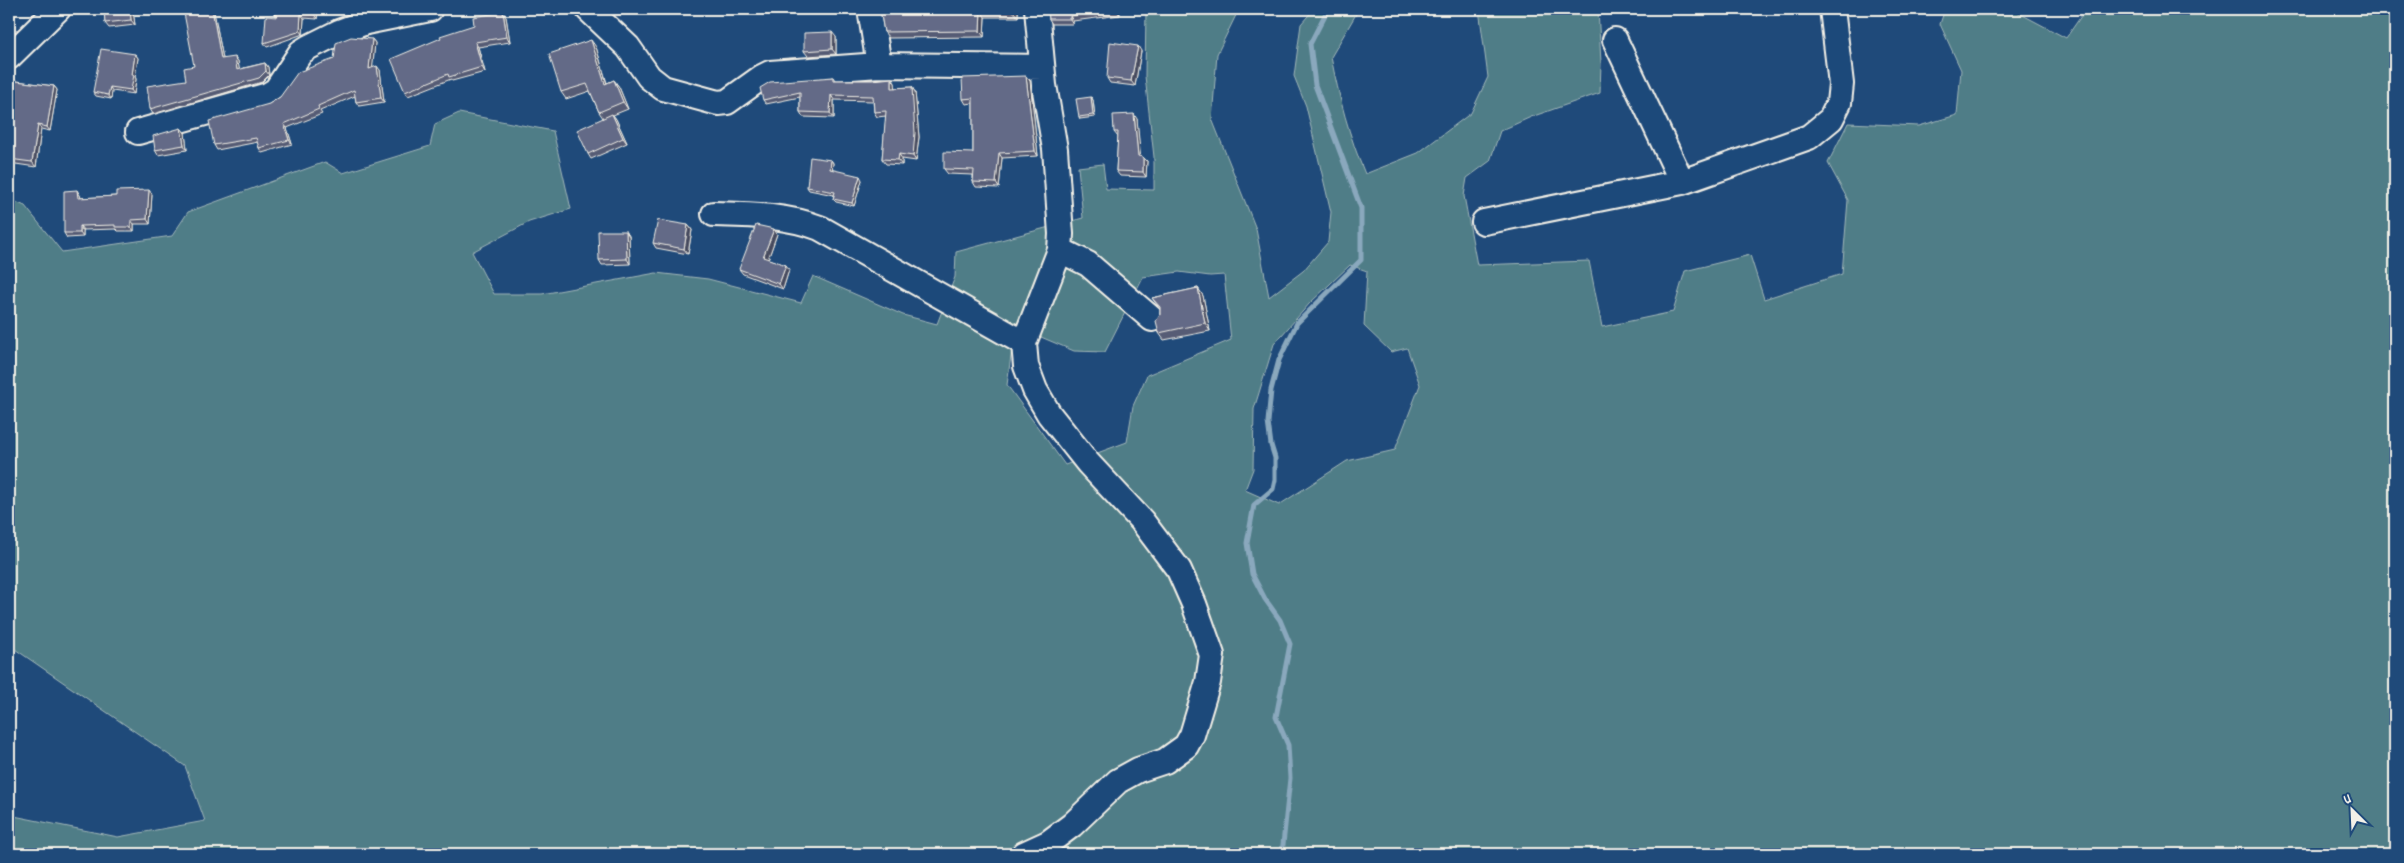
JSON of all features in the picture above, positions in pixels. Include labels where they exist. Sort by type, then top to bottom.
[{"type":"street","points":[[9,57],[58,9]]},
{"type":"street","points":[[138,132],[268,95],[276,90],[301,52],[309,47],[339,32],[366,22],[430,9]]},
{"type":"street","points":[[588,9],[628,46],[654,83],[662,88],[718,103],[733,99],[770,73],[879,65],[1042,67]]},
{"type":"street","points":[[870,9],[879,65]]},
{"type":"street","points":[[1024,854],[1048,843],[1072,825],[1118,781],[1138,770],[1165,761],[1186,746],[1192,735],[1208,682],[1212,655],[1194,604],[1178,570],[1142,521],[1088,463],[1049,414],[1035,390],[1026,366],[1024,343],[1060,250],[1060,215],[1056,158],[1042,67],[1037,9]]},
{"type":"street","points":[[1484,222],[1682,182],[1801,141],[1820,130],[1831,119],[1838,103],[1841,84],[1832,9]]},
{"type":"street","points":[[1615,40],[1682,182]]},
{"type":"street","points":[[714,214],[772,215],[796,219],[820,228],[1024,343]]},
{"type":"street","points":[[1060,250],[1088,264],[1152,319]]},
{"type":"green space","points":[[1146,9],[1239,9],[1217,54],[1212,119],[1256,229],[1269,297],[1303,271],[1328,242],[1331,212],[1306,106],[1294,76],[1301,24],[1314,9],[1359,9],[1331,57],[1345,116],[1365,174],[1418,153],[1471,113],[1488,77],[1479,9],[1598,9],[1601,63],[1600,93],[1531,117],[1500,131],[1490,161],[1467,178],[1464,196],[1477,265],[1589,261],[1602,327],[1673,312],[1685,271],[1750,255],[1764,299],[1842,274],[1848,200],[1828,163],[1848,123],[1919,126],[1957,115],[1961,70],[1940,24],[1945,9],[2017,9],[2017,12],[2066,38],[2086,9],[2395,9],[2395,854],[9,854],[9,815],[118,837],[205,821],[185,766],[9,645],[9,199],[25,206],[62,252],[172,236],[188,212],[325,162],[343,173],[430,146],[435,124],[459,113],[553,131],[571,209],[529,222],[472,252],[494,294],[542,294],[656,273],[708,279],[801,303],[813,276],[903,315],[937,324],[955,277],[956,252],[1083,218],[1078,167],[1103,164],[1106,189],[1154,190],[1154,157],[1145,76]],"holes":[[[1350,265],[1367,271],[1364,326],[1391,352],[1407,348],[1420,385],[1395,450],[1347,461],[1279,505],[1245,490],[1253,469],[1254,409],[1274,344],[1310,303]],[[1179,272],[1210,276],[1224,275],[1231,340],[1147,375],[1133,406],[1127,442],[1065,465],[1007,385],[1015,326],[1074,351],[1105,352],[1143,277]]]},
{"type":"building","points":[[104,9],[130,9],[131,20],[105,23]]},
{"type":"building","points":[[212,9],[221,59],[235,57],[237,70],[265,63],[266,71],[259,78],[150,109],[147,86],[186,80],[184,68],[194,66],[184,13]]},
{"type":"building","points":[[277,9],[315,9],[314,14],[301,14],[300,30],[298,32],[264,43],[266,16],[277,17],[274,11]]},
{"type":"building","points":[[880,9],[1013,9],[1013,11],[981,10],[980,31],[884,32]]},
{"type":"building","points":[[1048,9],[1116,10],[1070,16],[1070,19],[1049,19]]},
{"type":"building","points":[[503,12],[507,37],[475,42],[482,67],[449,77],[448,74],[405,92],[391,59],[441,38],[440,36],[474,25],[473,17]]},
{"type":"building","points":[[832,32],[832,49],[804,51],[804,33]]},
{"type":"building","points":[[351,37],[372,39],[369,69],[377,66],[381,98],[356,102],[354,90],[318,106],[319,109],[284,124],[289,140],[259,148],[256,138],[214,145],[209,121],[269,104],[280,97],[298,72],[334,59],[336,43]]},
{"type":"building","points":[[591,40],[605,84],[614,80],[623,102],[599,112],[587,84],[561,92],[549,54]]},
{"type":"building","points":[[1110,42],[1138,46],[1131,81],[1107,78]]},
{"type":"building","points":[[101,49],[135,54],[131,90],[110,87],[108,95],[93,92]]},
{"type":"building","points":[[1026,76],[1035,151],[999,153],[996,183],[973,182],[974,170],[944,169],[944,152],[973,153],[973,98],[963,99],[962,78]]},
{"type":"building","points":[[833,77],[833,80],[892,78],[892,88],[912,87],[915,133],[913,156],[899,154],[898,160],[882,159],[886,111],[874,112],[873,96],[831,95],[830,113],[800,112],[800,92],[763,100],[760,88],[770,82]]},
{"type":"building","points":[[9,80],[54,86],[47,127],[38,125],[32,162],[9,159]]},
{"type":"building","points":[[1091,97],[1093,115],[1079,117],[1076,99]]},
{"type":"building","points":[[612,114],[623,138],[588,154],[577,130]]},
{"type":"building","points":[[1134,114],[1138,156],[1143,157],[1143,172],[1116,171],[1118,132],[1114,132],[1113,115]]},
{"type":"building","points":[[181,128],[184,145],[155,150],[153,136]]},
{"type":"building","points":[[810,157],[831,160],[830,169],[860,176],[852,203],[833,199],[835,192],[807,187]]},
{"type":"building","points":[[77,190],[78,198],[116,196],[116,191],[149,190],[147,219],[131,220],[131,227],[115,227],[115,225],[80,226],[80,233],[64,233],[64,191]]},
{"type":"building","points":[[658,220],[688,225],[684,249],[653,243]]},
{"type":"building","points":[[756,225],[774,229],[763,257],[786,265],[779,284],[739,269]]},
{"type":"building","points":[[598,231],[626,231],[627,259],[599,260]]},
{"type":"building","points":[[1198,288],[1205,323],[1159,333],[1156,321],[1160,315],[1160,307],[1152,298]]},
{"type":"waterway","points":[[1282,854],[1290,778],[1288,745],[1276,717],[1290,644],[1280,620],[1265,599],[1252,574],[1247,543],[1254,505],[1273,489],[1275,480],[1275,458],[1268,422],[1271,390],[1279,360],[1297,323],[1361,260],[1361,208],[1315,85],[1310,44],[1328,9]]}]
